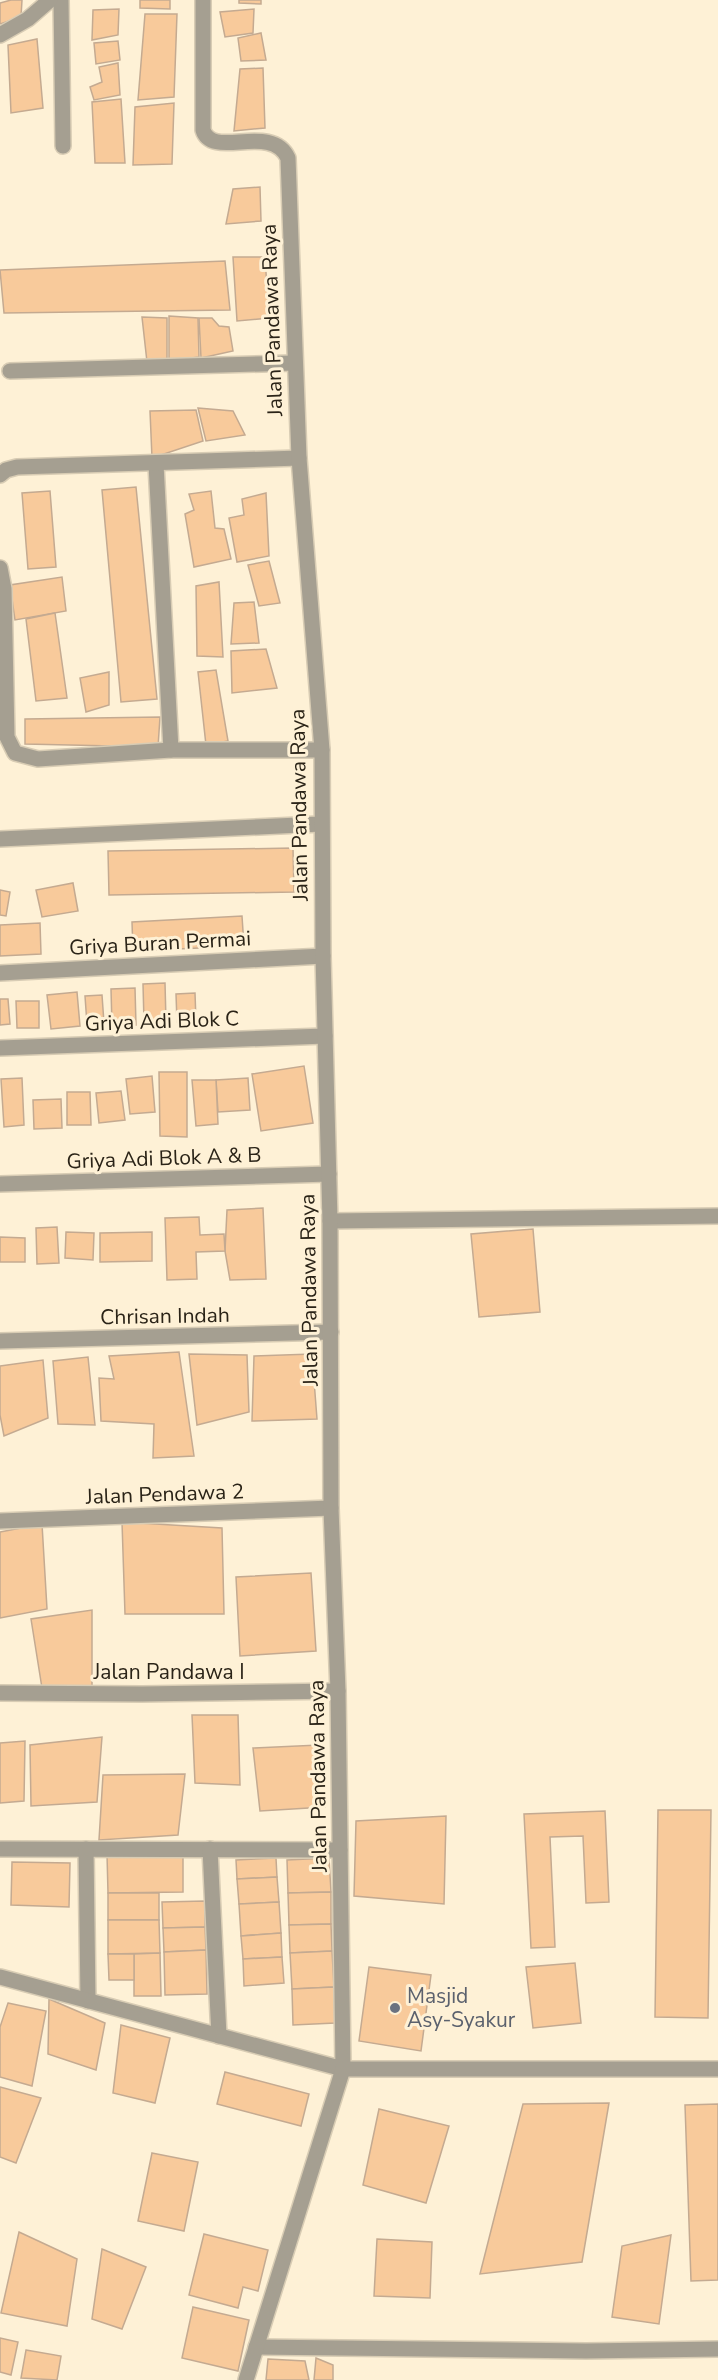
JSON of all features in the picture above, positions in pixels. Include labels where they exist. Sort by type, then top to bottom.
[{"type":"street","points":[[0,35],[28,19],[50,0]]},
{"type":"street","points":[[62,0],[63,146]]},
{"type":"street","name":"Jalan Pandawa Raya","points":[[202,0],[203,130],[205,138],[222,143],[256,140],[273,144],[284,149],[288,158],[299,458],[321,750],[323,956],[330,1221],[332,1508],[338,1691],[343,2068],[246,2380]]},
{"type":"street","points":[[10,371],[294,363]]},
{"type":"street","points":[[0,474],[18,467],[299,458]]},
{"type":"street","points":[[156,464],[171,750]]},
{"type":"street","points":[[0,568],[4,590],[3,687],[7,736],[15,753],[38,759],[171,750],[321,750]]},
{"type":"street","points":[[0,838],[321,824]]},
{"type":"street","name":"Griya Buran Permai","points":[[0,973],[323,956]]},
{"type":"street","name":"Griya Adi Blok C","points":[[0,1048],[325,1036]]},
{"type":"street","name":"Griya Adi Blok A & B","points":[[0,1184],[328,1174]]},
{"type":"street","points":[[330,1221],[718,1216]]},
{"type":"street","name":"Chrisan Indah","points":[[0,1341],[331,1332]]},
{"type":"street","name":"Jalan Pendawa 2","points":[[0,1521],[332,1508]]},
{"type":"street","name":"Jalan Pandawa I","points":[[0,1693],[338,1691]]},
{"type":"street","points":[[0,1849],[340,1850]]},
{"type":"street","points":[[86,1849],[88,2001]]},
{"type":"street","points":[[210,1849],[219,2036]]},
{"type":"street","points":[[0,1977],[343,2068],[718,2069]]},
{"type":"street","points":[[256,2347],[718,2349]]},
{"type":"building","points":[[22,0],[21,17],[0,24],[0,3]]},
{"type":"building","points":[[140,0],[170,0],[170,9],[140,8]]},
{"type":"building","points":[[239,0],[261,0],[261,4],[239,3]]},
{"type":"building","points":[[119,9],[118,35],[92,40],[93,10]]},
{"type":"building","points":[[254,9],[253,33],[225,37],[220,12]]},
{"type":"building","points":[[145,14],[177,14],[174,97],[138,100]]},
{"type":"building","points":[[261,33],[266,60],[241,61],[238,38]]},
{"type":"building","points":[[37,39],[43,108],[11,113],[8,45]]},
{"type":"building","points":[[118,41],[120,60],[96,64],[94,43]]},
{"type":"building","points":[[118,63],[120,95],[94,100],[90,87],[102,82],[99,67]]},
{"type":"building","points":[[263,68],[265,128],[234,131],[240,69]]},
{"type":"building","points":[[121,99],[125,163],[95,163],[92,102]]},
{"type":"building","points":[[174,103],[172,164],[133,165],[135,107]]},
{"type":"building","points":[[260,187],[261,221],[226,224],[233,189]]},
{"type":"building","points":[[233,257],[265,257],[269,318],[237,321]]},
{"type":"building","points":[[225,261],[230,310],[4,313],[0,270]]},
{"type":"building","points":[[169,316],[198,318],[199,357],[169,361]]},
{"type":"building","points":[[142,317],[167,318],[167,362],[147,362]]},
{"type":"building","points":[[199,318],[212,318],[219,326],[229,327],[233,351],[201,358]]},
{"type":"building","points":[[198,408],[233,411],[245,435],[206,441]]},
{"type":"building","points":[[196,410],[203,441],[152,458],[150,411]]},
{"type":"building","points":[[136,487],[157,699],[121,702],[102,490]]},
{"type":"building","points":[[50,491],[56,567],[28,569],[22,493]]},
{"type":"building","points":[[211,491],[215,528],[224,529],[231,559],[194,567],[185,514],[194,510],[189,494]]},
{"type":"building","points":[[266,493],[269,556],[237,562],[229,518],[244,515],[242,499]]},
{"type":"building","points":[[269,561],[280,603],[259,606],[248,565]]},
{"type":"building","points":[[62,577],[66,611],[15,620],[10,585]]},
{"type":"building","points":[[219,582],[223,657],[197,656],[196,586]]},
{"type":"building","points":[[254,602],[259,643],[231,644],[234,603]]},
{"type":"building","points":[[55,613],[67,698],[36,701],[26,619]]},
{"type":"building","points":[[266,649],[277,688],[232,693],[231,651]]},
{"type":"building","points":[[216,670],[228,741],[206,745],[198,672]]},
{"type":"building","points":[[109,672],[109,705],[86,712],[80,678]]},
{"type":"building","points":[[160,717],[158,747],[25,744],[25,719]]},
{"type":"building","points":[[293,848],[294,892],[109,895],[108,851]]},
{"type":"building","points":[[73,883],[78,911],[42,917],[36,890]]},
{"type":"building","points":[[0,890],[10,892],[6,916],[0,915]]},
{"type":"building","points":[[242,916],[244,946],[133,951],[132,922]]},
{"type":"building","points":[[40,923],[41,954],[0,956],[0,925]]},
{"type":"building","points":[[165,983],[166,1021],[144,1022],[143,984]]},
{"type":"building","points":[[135,988],[136,1025],[112,1026],[111,989]]},
{"type":"building","points":[[77,992],[80,1026],[51,1029],[47,995]]},
{"type":"building","points":[[195,993],[196,1021],[177,1022],[176,994]]},
{"type":"building","points":[[102,995],[104,1023],[87,1024],[85,996]]},
{"type":"building","points":[[0,999],[8,999],[10,1024],[0,1025]]},
{"type":"building","points":[[16,1001],[39,1001],[39,1028],[17,1028]]},
{"type":"building","points":[[304,1066],[313,1123],[261,1131],[252,1074]]},
{"type":"building","points":[[159,1072],[187,1072],[187,1137],[160,1136]]},
{"type":"building","points":[[152,1076],[155,1112],[130,1114],[126,1079]]},
{"type":"building","points":[[22,1078],[24,1125],[4,1127],[1,1079]]},
{"type":"building","points":[[248,1078],[250,1110],[218,1112],[216,1080]]},
{"type":"building","points":[[192,1080],[216,1080],[218,1124],[196,1126]]},
{"type":"building","points":[[121,1091],[125,1120],[99,1123],[96,1093]]},
{"type":"building","points":[[67,1092],[90,1092],[91,1125],[67,1125]]},
{"type":"building","points":[[61,1099],[62,1128],[34,1129],[33,1100]]},
{"type":"building","points":[[263,1208],[266,1279],[230,1280],[225,1251],[227,1210]]},
{"type":"building","points":[[199,1217],[200,1235],[224,1234],[225,1251],[196,1252],[197,1279],[167,1280],[165,1218]]},
{"type":"building","points":[[57,1227],[59,1263],[37,1264],[36,1228]]},
{"type":"building","points":[[533,1229],[540,1312],[479,1317],[471,1234]]},
{"type":"building","points":[[66,1232],[94,1233],[93,1260],[65,1258]]},
{"type":"building","points":[[152,1232],[152,1261],[100,1262],[100,1233]]},
{"type":"building","points":[[0,1237],[25,1238],[25,1262],[0,1262]]},
{"type":"building","points":[[179,1352],[194,1456],[153,1458],[154,1424],[101,1421],[99,1378],[114,1379],[109,1356]]},
{"type":"building","points":[[189,1354],[247,1355],[249,1412],[197,1425]]},
{"type":"building","points":[[312,1354],[317,1419],[252,1421],[254,1356]]},
{"type":"building","points":[[88,1357],[95,1425],[58,1424],[53,1361]]},
{"type":"building","points":[[43,1360],[48,1418],[4,1436],[0,1415],[0,1366]]},
{"type":"building","points":[[122,1522],[222,1528],[224,1614],[125,1614]]},
{"type":"building","points":[[42,1524],[47,1609],[0,1618],[0,1532]]},
{"type":"building","points":[[311,1573],[316,1651],[240,1656],[236,1577]]},
{"type":"building","points":[[92,1610],[92,1689],[42,1688],[31,1619]]},
{"type":"building","points":[[192,1715],[238,1715],[240,1785],[195,1783]]},
{"type":"building","points":[[102,1737],[97,1802],[31,1806],[30,1745]]},
{"type":"building","points":[[25,1741],[24,1801],[0,1803],[0,1743]]},
{"type":"building","points":[[319,1745],[325,1807],[260,1811],[253,1748]]},
{"type":"building","points":[[185,1774],[178,1835],[99,1840],[103,1775]]},
{"type":"building","points":[[658,1810],[711,1810],[708,2018],[655,2017]]},
{"type":"building","points":[[605,1811],[609,1902],[586,1903],[583,1836],[550,1837],[555,1947],[531,1948],[524,1814]]},
{"type":"building","points":[[446,1816],[444,1904],[354,1896],[356,1821]]},
{"type":"building","points":[[183,1852],[183,1892],[108,1893],[107,1854]]},
{"type":"building","points":[[276,1858],[277,1877],[237,1879],[236,1860]]},
{"type":"building","points":[[329,1858],[331,1892],[288,1893],[287,1860]]},
{"type":"building","points":[[12,1862],[70,1863],[69,1907],[11,1905]]},
{"type":"building","points":[[277,1877],[279,1902],[239,1904],[237,1879]]},
{"type":"building","points":[[331,1892],[331,1924],[289,1925],[288,1893]]},
{"type":"building","points":[[108,1893],[159,1893],[159,1920],[108,1920]]},
{"type":"building","points":[[205,1901],[205,1927],[163,1928],[162,1902]]},
{"type":"building","points":[[279,1902],[281,1933],[241,1936],[239,1904]]},
{"type":"building","points":[[108,1920],[159,1920],[160,1953],[108,1954]]},
{"type":"building","points":[[331,1924],[332,1951],[290,1953],[289,1925]]},
{"type":"building","points":[[205,1927],[206,1950],[164,1952],[163,1928]]},
{"type":"building","points":[[281,1933],[282,1957],[243,1959],[241,1936]]},
{"type":"building","points":[[206,1950],[207,1994],[165,1995],[164,1952]]},
{"type":"building","points":[[332,1951],[334,1987],[292,1989],[290,1953]]},
{"type":"building","points":[[160,1953],[161,1996],[134,1996],[134,1954]]},
{"type":"building","points":[[108,1954],[134,1954],[134,1980],[109,1980]]},
{"type":"building","points":[[282,1957],[284,1983],[244,1986],[243,1959]]},
{"type":"building","points":[[575,1963],[581,2023],[533,2028],[526,1967]]},
{"type":"building","name":"Masjid Asy-Syakur","points":[[369,1967],[431,1975],[421,2051],[359,2041]]},
{"type":"building","points":[[334,1987],[335,2023],[293,2025],[292,1989]]},
{"type":"building","points":[[49,1999],[105,2023],[96,2070],[48,2054]]},
{"type":"building","points":[[8,2003],[46,2011],[32,2086],[0,2077],[0,2027]]},
{"type":"building","points":[[121,2025],[170,2038],[155,2103],[113,2093]]},
{"type":"building","points":[[225,2072],[309,2094],[301,2126],[217,2104]]},
{"type":"building","points":[[0,2087],[41,2098],[16,2163],[0,2157]]},
{"type":"building","points":[[609,2103],[582,2262],[480,2274],[523,2104]]},
{"type":"building","points":[[718,2104],[718,2280],[691,2281],[685,2105]]},
{"type":"building","points":[[379,2109],[449,2126],[426,2203],[363,2185]]},
{"type":"building","points":[[152,2153],[198,2162],[184,2231],[138,2221]]},
{"type":"building","points":[[19,2232],[77,2259],[67,2326],[1,2313]]},
{"type":"building","points":[[204,2234],[268,2250],[258,2291],[243,2287],[238,2308],[189,2295]]},
{"type":"building","points":[[671,2235],[659,2324],[612,2317],[622,2246]]},
{"type":"building","points":[[377,2239],[432,2242],[430,2298],[374,2296]]},
{"type":"building","points":[[102,2249],[146,2267],[122,2329],[92,2319]]},
{"type":"building","points":[[193,2307],[249,2320],[238,2371],[182,2358]]},
{"type":"building","points":[[0,2338],[18,2342],[11,2375],[0,2372]]},
{"type":"building","points":[[26,2350],[61,2356],[57,2380],[21,2378]]},
{"type":"building","points":[[316,2358],[333,2365],[333,2380],[314,2380]]},
{"type":"building","points":[[268,2359],[305,2361],[309,2380],[266,2380]]},
{"type":"place","name":"Masjid Asy-Syakur","points":[[395,2008]]}]
